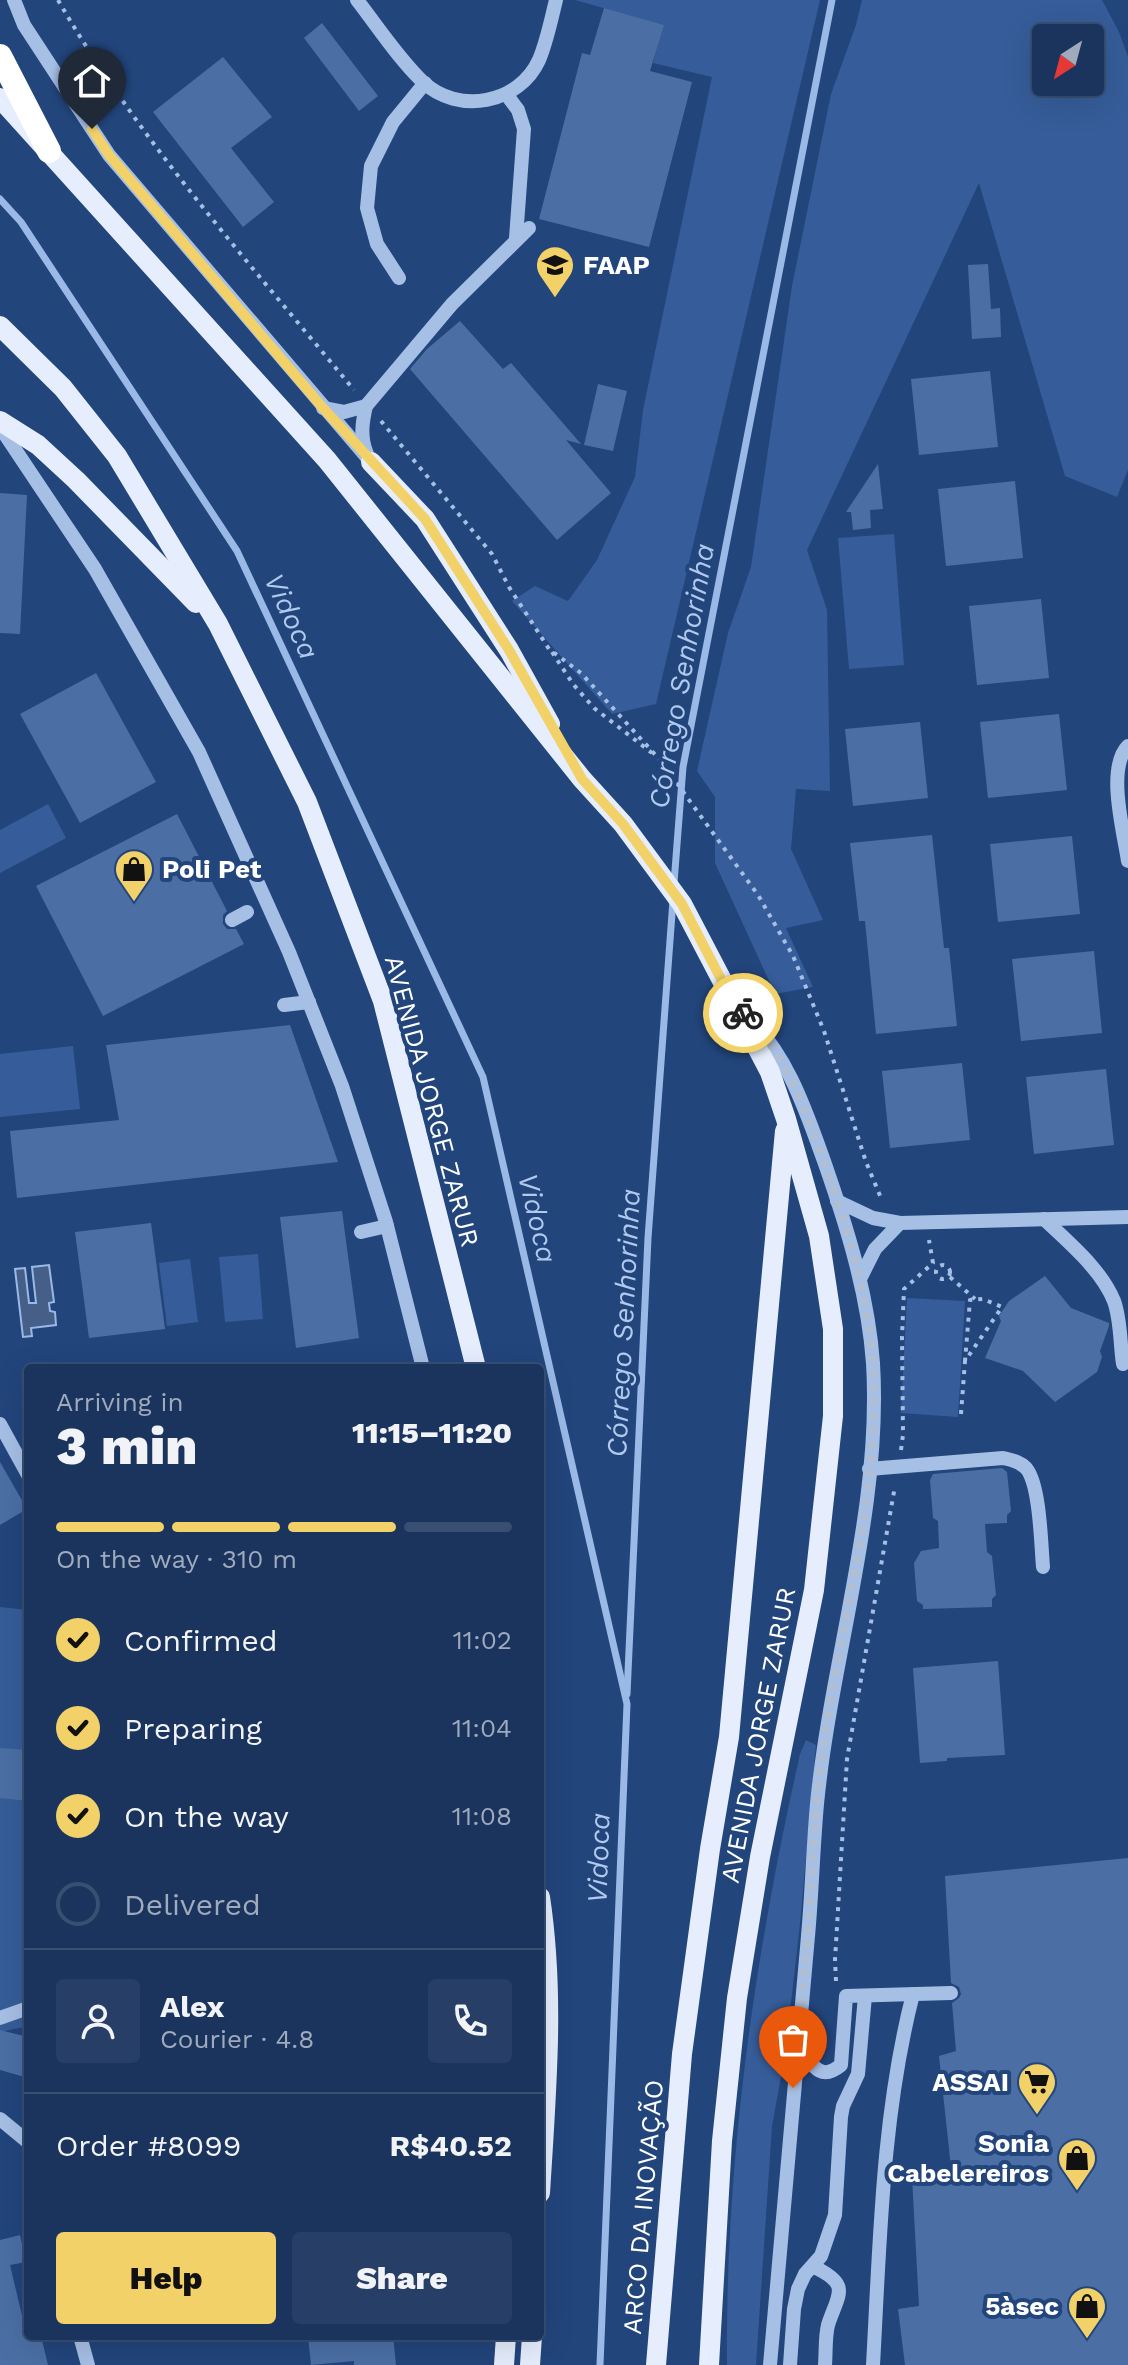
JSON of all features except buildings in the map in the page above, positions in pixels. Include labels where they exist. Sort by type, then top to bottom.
[{"type":"highway","points":[[0,56],[49,151]]},
{"type":"main road","name":"AVENIDA JORGE ZARUR","points":[[0,98],[327,460],[582,779],[623,824],[682,904],[770,1072],[786,1119],[819,1236],[827,1284],[833,1329],[833,1416],[814,1590],[760,1857],[737,1998],[722,2141],[709,2365]]},
{"type":"main road","name":"AVENIDA JORGE ZARUR","points":[[0,326],[63,388],[117,456],[218,624],[307,802],[383,1001],[475,1364]]},
{"type":"main road","points":[[0,424],[38,445],[218,624]]},
{"type":"main road","points":[[371,462],[425,519],[509,650],[582,779]]},
{"type":"main road","name":"AVENIDA JORGE ZARUR","points":[[682,2054],[729,1737],[786,1119]]},
{"type":"main road","points":[[544,1924],[550,2016],[544,2122]]},
{"type":"main road","name":"ARCO DA INOVAÇÃO","points":[[656,2365],[682,2054]]},
{"type":"main road","points":[[503,2365],[506,2340]]},
{"type":"main road","points":[[530,2365],[532,2340]]},
{"type":"street","points":[[14,0],[24,25],[109,155],[371,462]]},
{"type":"street","points":[[357,0],[425,83],[436,92],[462,101],[492,99],[519,85],[538,61],[556,0]]},
{"type":"street","points":[[399,278],[377,244],[367,208],[371,166],[393,122],[425,83]]},
{"type":"street","points":[[506,94],[518,110],[524,129],[516,238]]},
{"type":"street","points":[[371,462],[362,436],[362,421],[452,304],[529,228]]},
{"type":"street","points":[[323,408],[344,412],[371,411]]},
{"type":"street","points":[[0,424],[95,569],[199,752],[289,952],[342,1086],[387,1226],[422,1364]]},
{"type":"street","points":[[1128,746],[1122,752],[1117,791],[1128,861]]},
{"type":"street","points":[[232,920],[247,912]]},
{"type":"street","points":[[732,998],[757,1026],[791,1080],[807,1113],[860,1279],[873,1365],[869,1469],[859,1555],[822,1751],[770,2365]]},
{"type":"street","points":[[284,1005],[309,1002]]},
{"type":"street","points":[[837,1201],[873,1218],[900,1223],[1128,1217]]},
{"type":"street","points":[[1044,1219],[1100,1278],[1114,1302],[1123,1364]]},
{"type":"street","points":[[860,1279],[875,1249],[900,1223]]},
{"type":"street","points":[[361,1232],[387,1226]]},
{"type":"street","points":[[0,1424],[24,1468]]},
{"type":"street","points":[[869,1469],[1003,1458],[1015,1461],[1027,1469],[1034,1485],[1043,1567]]},
{"type":"street","points":[[798,2027],[811,2065],[824,2072],[838,2068],[842,2060],[846,1996],[951,1993]]},
{"type":"street","points":[[873,2365],[883,2182],[902,2034],[913,1994]]},
{"type":"street","points":[[790,2365],[798,2289],[827,2244],[835,2215],[841,2117],[858,2074],[865,1996]]},
{"type":"street","points":[[0,2018],[24,2009]]},
{"type":"street","points":[[0,2119],[24,2139]]},
{"type":"street","points":[[814,2267],[835,2279],[839,2286],[840,2297],[828,2325],[825,2365]]},
{"type":"street","points":[[81,2340],[88,2365]]},
{"type":"street","points":[[497,2340],[503,2365]]},
{"type":"path","points":[[58,0],[123,101],[180,177],[357,393]]},
{"type":"path","points":[[371,411],[492,554],[509,587],[573,684],[594,708],[660,760]]},
{"type":"path","points":[[549,649],[581,673],[660,760],[693,806]]},
{"type":"path","points":[[949,1276],[975,1299]]},
{"type":"path","points":[[961,1414],[965,1361],[970,1300],[983,1299],[1002,1307],[965,1361]]},
{"type":"shaded area","points":[[575,0],[820,0],[656,704],[612,714],[512,601],[535,586],[568,601],[597,560],[635,477],[643,410],[712,77],[653,63],[663,25]]},
{"type":"shaded area","points":[[862,0],[1102,0],[1128,57],[1128,470],[1117,497],[1065,476],[979,183],[807,550],[827,610],[830,791],[796,789],[791,849],[823,920],[786,928],[813,987],[775,994],[715,863],[715,797],[697,771],[728,633],[751,567],[792,286],[831,94]]},
{"type":"shaded area","points":[[894,534],[904,665],[849,669],[838,538]]},
{"type":"shaded area","points":[[48,804],[66,838],[0,873],[0,830]]},
{"type":"shaded area","points":[[73,1046],[80,1109],[0,1117],[0,1054]]},
{"type":"shaded area","points":[[258,1254],[263,1319],[225,1322],[219,1257]]},
{"type":"shaded area","points":[[190,1259],[198,1322],[167,1326],[159,1263]]},
{"type":"shaded area","points":[[49,1265],[54,1302],[49,1303],[50,1311],[55,1312],[56,1325],[31,1328],[32,1336],[23,1337],[15,1269],[25,1268],[29,1303],[36,1303],[32,1267]]},
{"type":"shaded area","points":[[907,1298],[965,1301],[958,1417],[901,1413]]},
{"type":"shaded area","points":[[0,1607],[24,1610],[24,2027],[0,2032]]},
{"type":"shaded area","points":[[806,1740],[816,1745],[785,2055],[772,2126],[756,2365],[727,2365],[731,2211],[746,2057],[769,1905],[800,1754]]},
{"type":"waterway","name":"Córrego Senhorinha","points":[[674,883],[683,767],[832,0]]},
{"type":"waterway","name":"Vidoca","points":[[0,199],[21,222],[237,551],[483,1077],[627,1704],[600,2365]]},
{"type":"waterway","name":"Córrego Senhorinha","points":[[627,1694],[648,1238],[673,900]]},
{"type":"way so far","points":[[743,1013],[757,1026],[778,1056],[807,1113],[856,1262],[873,1365],[872,1432],[859,1555],[822,1751],[793,2088]]},
{"type":"place","name":"FAAP","points":[[555,299]]},
{"type":"place","name":"Poli Pet","points":[[134,903]]},
{"type":"place","name":"ASSAI","points":[[1037,2116]]},
{"type":"place","name":"Sonia Cabelereiros","points":[[1077,2192]]},
{"type":"place","name":"5àsec","points":[[1087,2340]]},
{"type":"route","points":[[92,129],[109,155],[323,408],[425,519],[509,650],[582,779],[623,824],[682,904],[736,1008],[743,1013]]}]
